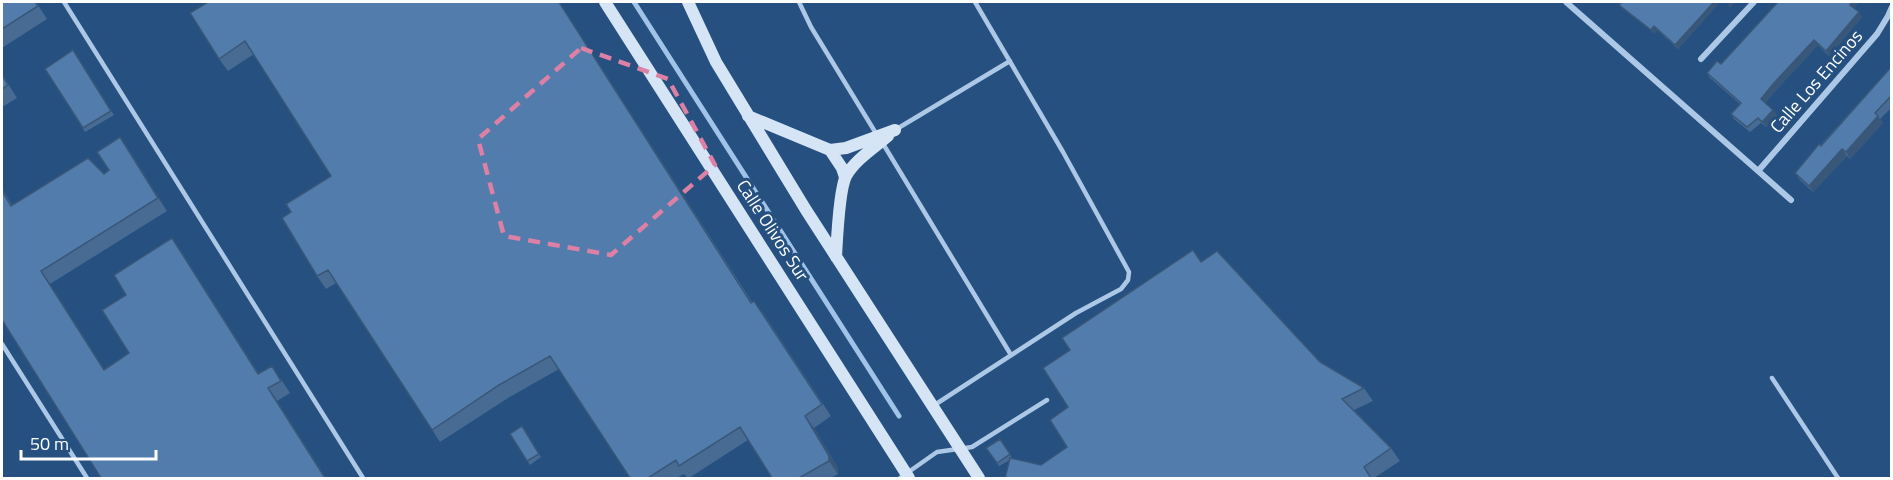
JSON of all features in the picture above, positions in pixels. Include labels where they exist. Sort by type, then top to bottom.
[{"type":"main road","name":"Calle Olivos Sur","points":[[605,2],[905,477]]},
{"type":"main road","points":[[688,2],[716,62],[748,115],[836,257],[979,478]]},
{"type":"main road","points":[[748,115],[830,150],[880,139],[896,130]]},
{"type":"main road","points":[[845,177],[880,139]]},
{"type":"main road","points":[[830,150],[845,177],[836,257]]},
{"type":"street","points":[[1566,2],[1791,200]]},
{"type":"street","points":[[1701,59],[1754,2]]},
{"type":"street","name":"Calle Los Encinos","points":[[1759,171],[1877,34],[1892,7]]},
{"type":"lane","points":[[64,2],[363,478]]},
{"type":"lane","points":[[799,2],[811,27],[1011,356]]},
{"type":"lane","points":[[932,407],[1076,313],[1121,289],[1128,280],[1129,272],[1063,152],[975,2]]},
{"type":"lane","points":[[896,130],[1010,61]]},
{"type":"lane","points":[[2,344],[87,478]]},
{"type":"lane","points":[[1772,378],[1839,478]]},
{"type":"lane","points":[[905,477],[937,452],[972,447],[1047,400]]},
{"type":"highlighted area","points":[[581,48],[668,79],[715,165],[611,255],[504,236],[478,139]]},
{"type":"building","points":[[2,2],[35,2],[38,6],[2,29]]},
{"type":"building","points":[[208,2],[559,2],[751,303],[754,301],[822,404],[805,416],[829,456],[829,461],[799,478],[772,478],[740,427],[679,466],[676,460],[648,478],[630,478],[550,356],[499,385],[432,430],[328,270],[317,276],[282,218],[291,212],[286,204],[331,176],[245,41],[219,59],[190,13]]},
{"type":"building","points":[[1622,2],[1714,2],[1675,45],[1654,26],[1651,30],[1619,5]]},
{"type":"building","points":[[1778,2],[1852,2],[1850,5],[1859,12],[1826,51],[1814,40],[1761,99],[1773,110],[1762,122],[1758,118],[1747,127],[1731,114],[1741,103],[1707,73],[1717,61],[1721,64]]},
{"type":"building","points":[[73,50],[111,111],[83,128],[45,69]]},
{"type":"building","points":[[1892,66],[1892,95],[1875,113],[1878,116],[1846,152],[1842,149],[1809,186],[1795,173]]},
{"type":"building","points":[[2,75],[8,85],[2,89]]},
{"type":"building","points":[[120,137],[158,198],[41,271],[104,370],[129,353],[102,310],[126,295],[114,275],[172,238],[258,374],[272,366],[281,381],[268,388],[325,478],[101,478],[2,320],[2,191],[11,206],[88,158],[104,174],[109,170],[97,152]]},
{"type":"building","points":[[1193,250],[1201,262],[1217,251],[1320,362],[1364,388],[1342,399],[1391,448],[1364,467],[1371,478],[1005,478],[1010,458],[1041,465],[1067,447],[1050,420],[1068,407],[1043,368],[1070,350],[1062,338]]},
{"type":"building","points":[[522,426],[539,454],[527,461],[510,434]]},
{"type":"building","points":[[1000,439],[1010,454],[997,463],[986,448]]},
{"type":"waterway","points":[[634,2],[899,416]]}]
